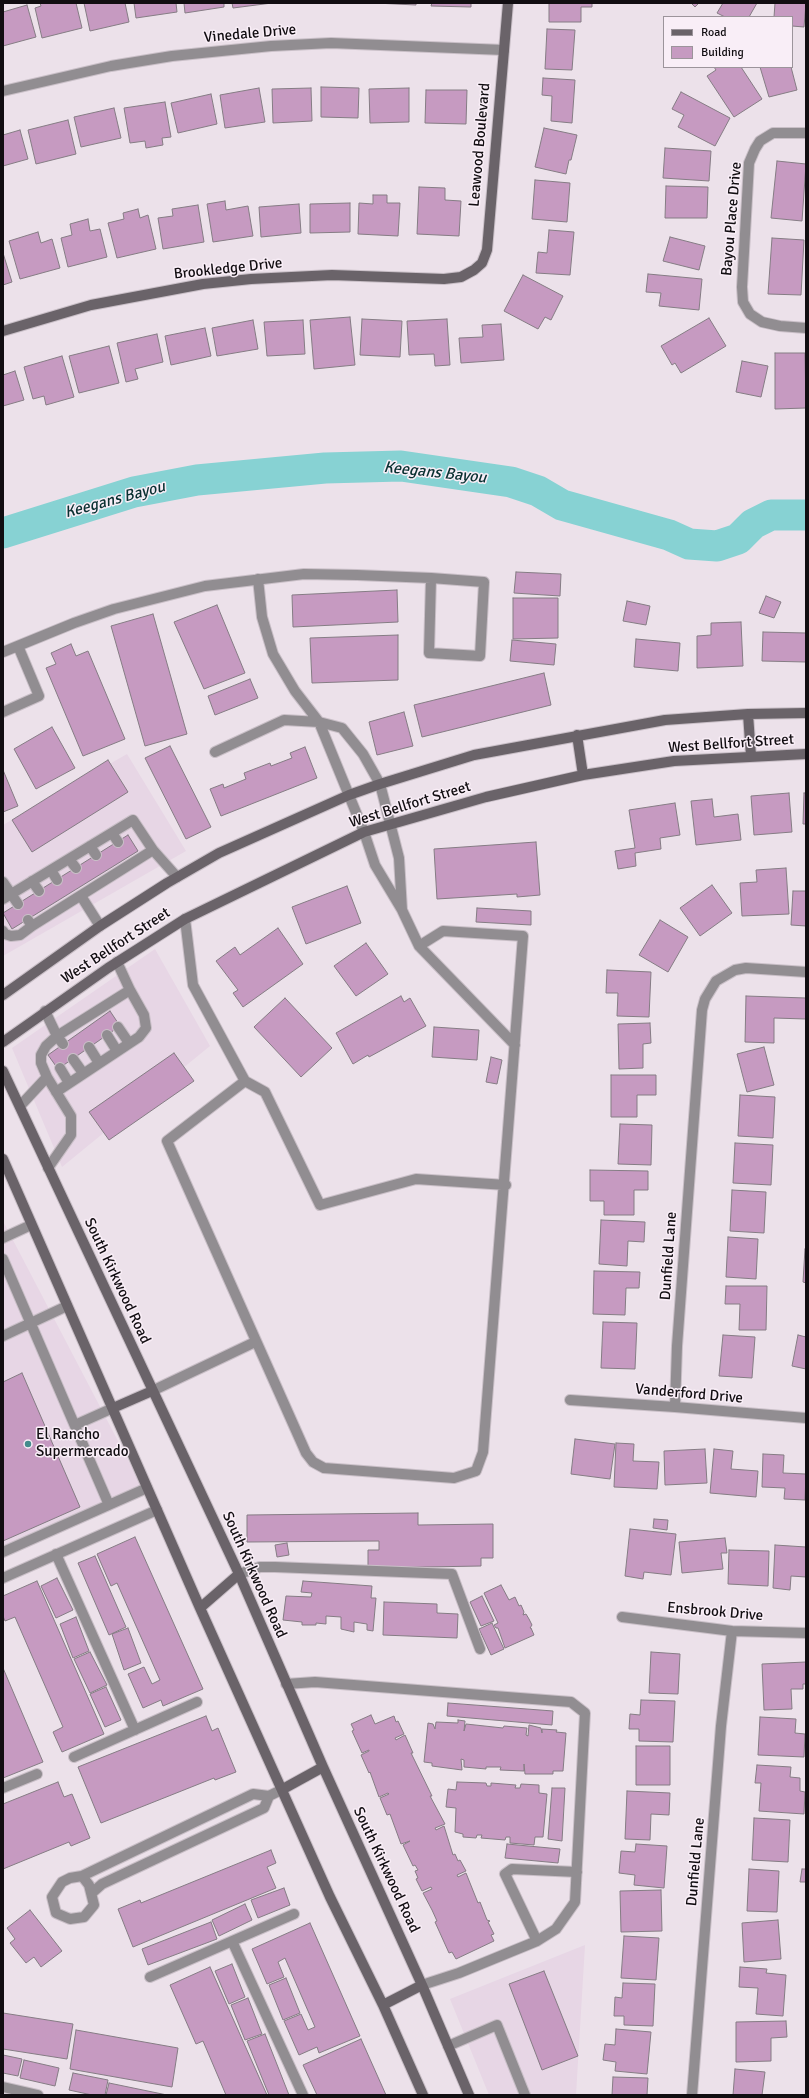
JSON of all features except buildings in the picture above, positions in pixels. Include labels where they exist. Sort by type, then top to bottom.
[{"type":"main road","name":"Leawood Boulevard","points":[[461,277],[482,264],[487,250],[508,3]]},
{"type":"main road","name":"Brookledge Drive","points":[[3,331],[91,304],[203,284],[251,278],[332,275],[444,279],[461,277]]},
{"type":"main road","name":"West Bellfort Street","points":[[3,995],[100,926],[177,877],[219,853],[349,795],[380,784],[474,755],[664,720],[748,714],[806,713]]},
{"type":"main road","points":[[748,714],[751,756]]},
{"type":"main road","points":[[577,735],[583,775]]},
{"type":"main road","name":"West Bellfort Street","points":[[3,1042],[45,1011],[117,962],[185,919],[364,832],[486,797],[583,775],[674,761],[806,754]]},
{"type":"main road","name":"South Kirkwood Road","points":[[3,1071],[238,1574],[323,1767],[422,1985],[469,2095]]},
{"type":"main road","points":[[3,1159],[200,1608],[283,1789],[330,1897],[383,2004],[422,2095]]},
{"type":"main road","points":[[113,1408],[152,1390]]},
{"type":"main road","points":[[200,1608],[238,1574]]},
{"type":"main road","points":[[283,1789],[323,1767]]},
{"type":"main road","points":[[383,2004],[422,1985]]},
{"type":"street","name":"Vinedale Drive","points":[[3,90],[110,66],[172,56],[271,46],[331,43],[504,50]]},
{"type":"street","name":"Bayou Place Drive","points":[[806,133],[773,133],[760,141],[750,163],[742,287],[743,302],[750,314],[762,322],[780,326],[806,328]]},
{"type":"street","points":[[3,652],[74,623],[114,609],[205,586],[304,574],[431,578],[484,582],[480,656],[429,653],[431,578]]},
{"type":"street","points":[[258,579],[262,617],[273,654],[295,691],[319,722],[364,832],[375,866],[402,910],[419,946],[515,1045]]},
{"type":"street","points":[[3,712],[39,696],[18,646]]},
{"type":"street","points":[[215,752],[284,720],[319,722],[342,728],[363,754],[380,784],[399,858],[402,910]]},
{"type":"street","points":[[7,897],[133,820],[153,850],[177,877]]},
{"type":"street","points":[[112,833],[118,842]]},
{"type":"street","points":[[90,846],[96,856]]},
{"type":"street","points":[[3,931],[5,934],[11,936],[20,935],[30,923],[50,910],[70,898],[81,896],[88,887],[108,874],[130,860],[153,850]]},
{"type":"street","points":[[69,858],[76,868]]},
{"type":"street","points":[[51,870],[57,880]]},
{"type":"street","points":[[32,881],[39,891]]},
{"type":"street","points":[[3,882],[7,897],[18,904]]},
{"type":"street","points":[[81,896],[100,926]]},
{"type":"street","points":[[185,919],[193,986],[244,1081],[265,1092],[320,1205],[416,1179],[506,1185]]},
{"type":"street","points":[[244,1081],[167,1141],[255,1342],[306,1453],[313,1462],[324,1468],[454,1478],[476,1471],[483,1452],[506,1185],[523,936],[443,931],[419,946]]},
{"type":"street","points":[[56,1092],[139,1037],[146,1028],[144,1015],[117,962]]},
{"type":"street","name":"Dunfield Lane","points":[[675,1407],[677,1346],[696,1108],[702,1010],[710,990],[725,975],[746,968],[806,972]]},
{"type":"street","points":[[48,1168],[71,1135],[71,1116],[47,1077],[41,1063],[41,1055],[130,990]]},
{"type":"street","points":[[45,1011],[60,1040]]},
{"type":"street","points":[[118,1027],[129,1043]]},
{"type":"street","points":[[107,1035],[117,1051]]},
{"type":"street","points":[[89,1048],[99,1063]]},
{"type":"street","points":[[73,1059],[83,1073]]},
{"type":"street","points":[[60,1068],[70,1082]]},
{"type":"street","points":[[20,1106],[47,1077]]},
{"type":"street","points":[[3,1238],[31,1224]]},
{"type":"street","points":[[3,1260],[109,1505]]},
{"type":"street","points":[[3,1336],[67,1306]]},
{"type":"street","points":[[152,1390],[255,1342]]},
{"type":"street","name":"Vanderford Drive","points":[[570,1400],[806,1418]]},
{"type":"street","points":[[75,1425],[113,1408]]},
{"type":"street","points":[[3,1552],[147,1488]]},
{"type":"street","points":[[3,1578],[157,1510]]},
{"type":"street","points":[[56,1554],[135,1730]]},
{"type":"street","points":[[238,1574],[260,1567],[452,1574],[480,1649]]},
{"type":"street","name":"Ensbrook Drive","points":[[622,1617],[732,1631],[806,1633]]},
{"type":"street","name":"Dunfield Lane","points":[[692,2095],[721,1726],[732,1631]]},
{"type":"street","points":[[286,1684],[315,1682],[571,1702],[585,1713],[575,1902],[556,1929],[537,1941],[459,1973],[422,1985]]},
{"type":"street","points":[[74,1757],[197,1702]]},
{"type":"street","points":[[3,1788],[37,1774]]},
{"type":"street","points":[[82,1876],[90,1885],[94,1905],[84,1917],[70,1919],[56,1913],[52,1897],[62,1882],[70,1878],[82,1876],[254,1794],[269,1796],[283,1789]]},
{"type":"street","points":[[92,1892],[102,1884],[264,1808],[269,1796]]},
{"type":"street","points":[[537,1941],[505,1874],[512,1869],[577,1872]]},
{"type":"street","points":[[150,1977],[294,1914]]},
{"type":"street","points":[[232,1941],[303,2095]]},
{"type":"street","points":[[448,2046],[497,2025],[525,2095]]},
{"type":"street","points":[[3,2087],[38,2095]]},
{"type":"shaded area","points":[[127,754],[186,851],[3,956],[3,825]]},
{"type":"shaded area","points":[[155,949],[210,1046],[62,1167],[12,1048]]},
{"type":"shaded area","points":[[3,1221],[142,1487],[3,1555]]},
{"type":"shaded area","points":[[585,1945],[576,2095],[489,2095],[450,1999]]},
{"type":"waterway","name":"Keegans Bayou","points":[[3,533],[134,492],[197,480],[325,468],[401,466],[511,482],[538,491],[562,505],[669,535],[689,544],[717,546],[738,539],[753,524],[771,515],[806,515]]},
{"type":"place","name":"El Rancho Supermercado","points":[[28,1444]]}]
